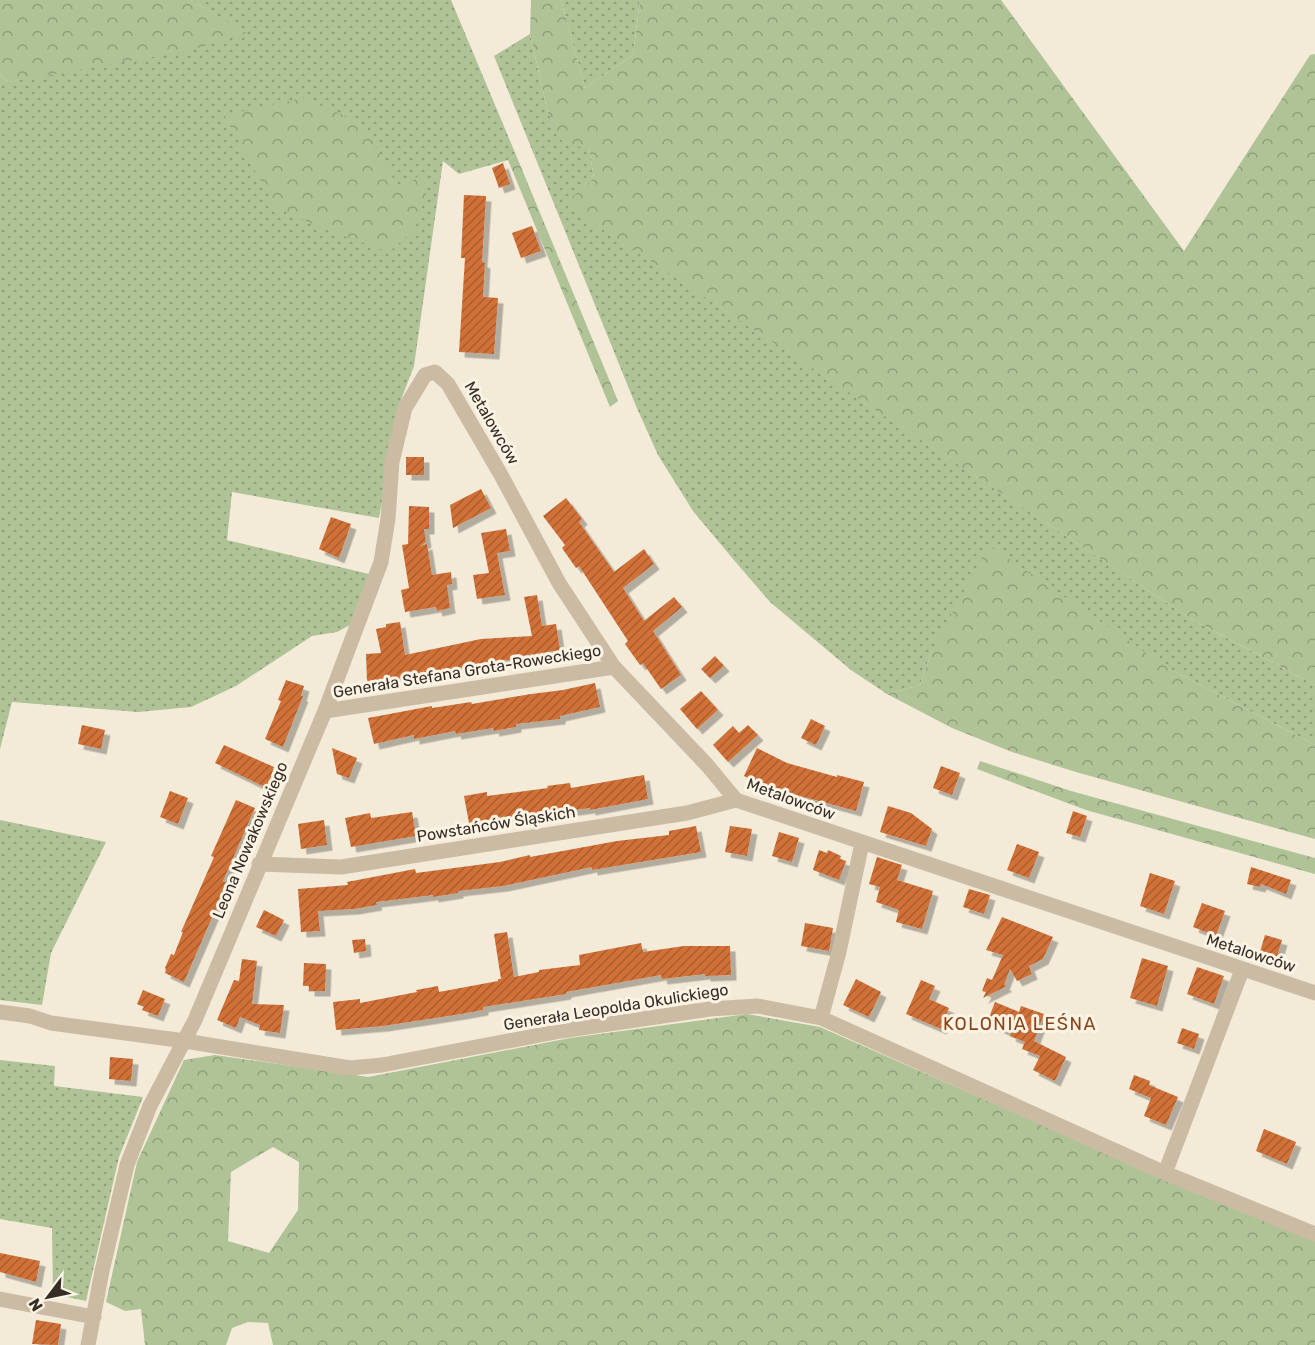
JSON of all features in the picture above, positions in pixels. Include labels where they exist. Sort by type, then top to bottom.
[{"type":"street","name":"Leona Nowakowskiego","points":[[88,1345],[102,1271],[128,1166],[150,1106],[185,1041],[325,711],[381,562],[388,519],[392,462],[405,408],[425,375],[435,372],[448,384]]},
{"type":"street","name":"Metalowców","points":[[448,384],[501,475],[559,583],[614,666],[707,765],[736,800],[1315,993]]},
{"type":"street","name":"Generała Stefana Grota-Roweckiego","points":[[325,711],[614,666]]},
{"type":"street","name":"Powstańców Śląskich","points":[[259,864],[341,867],[687,813],[736,800]]},
{"type":"street","points":[[821,1018],[839,952],[862,843]]},
{"type":"street","points":[[1165,1173],[1242,970]]},
{"type":"street","name":"Generała Leopolda Okulickiego","points":[[0,1012],[30,1016],[51,1023],[185,1041],[350,1068],[382,1065],[561,1031],[710,1009],[758,1006],[821,1018],[1165,1173],[1315,1234]]},
{"type":"street","points":[[0,1299],[94,1317]]},
{"type":"green space","points":[[0,0],[191,0],[247,33],[188,51],[8,82],[0,74]]},
{"type":"green space","points":[[191,0],[451,0],[516,155],[508,160],[459,174],[443,161],[414,366],[399,405],[379,518],[232,492],[227,540],[369,574],[350,625],[337,632],[312,636],[236,686],[191,707],[138,712],[12,702],[0,749],[0,74],[8,82],[246,33]]},
{"type":"green space","points":[[531,0],[561,0],[585,88],[633,55],[640,0],[1001,0],[1184,251],[1310,55],[1315,54],[1315,685],[1193,620],[564,204],[594,178],[589,148],[564,145],[548,113],[530,34]]},
{"type":"green space","points":[[561,0],[640,0],[633,55],[585,88]]},
{"type":"green space","points":[[530,34],[548,113],[589,148],[594,178],[565,204],[1193,620],[1315,685],[1315,745],[1168,668],[932,650],[920,685],[887,694],[851,670],[770,602],[693,511],[658,455],[636,406],[494,56]]},
{"type":"green space","points":[[303,98],[343,115],[371,138],[400,191],[423,172],[426,194],[415,229],[389,252],[324,229],[275,207],[224,115]]},
{"type":"green space","points":[[516,155],[618,401],[610,407],[508,160]]},
{"type":"green space","points":[[989,545],[1168,668],[1315,745],[1315,839],[1012,752],[952,728],[887,694],[920,685],[932,650]]},
{"type":"green space","points":[[980,761],[1071,791],[1315,858],[1315,874],[1086,810],[977,769]]},
{"type":"green space","points":[[0,820],[106,842],[51,953],[42,1005],[0,1000]]},
{"type":"green space","points":[[747,1014],[820,1027],[1181,1186],[1315,1240],[1315,1345],[273,1345],[268,1323],[248,1322],[232,1328],[226,1345],[145,1345],[141,1309],[125,1311],[106,1302],[137,1162],[184,1060],[215,1055],[368,1077],[570,1038]],"holes":[[[273,1147],[299,1162],[298,1210],[269,1253],[228,1241],[231,1172]]]},
{"type":"green space","points":[[0,1060],[55,1066],[54,1086],[143,1097],[119,1157],[86,1301],[53,1294],[52,1228],[0,1219]]},
{"type":"building","points":[[503,163],[510,184],[499,188],[492,168]]},
{"type":"building","points":[[464,195],[486,196],[482,262],[485,263],[483,297],[498,298],[494,354],[459,352],[465,258],[461,258]]},
{"type":"building","points":[[532,226],[541,251],[521,258],[512,233]]},
{"type":"building","points":[[406,457],[424,457],[424,475],[406,475]]},
{"type":"building","points":[[481,489],[491,508],[453,528],[450,505]]},
{"type":"building","points":[[566,498],[582,519],[579,522],[614,572],[644,549],[654,564],[623,588],[644,621],[674,597],[682,607],[653,631],[681,675],[661,689],[643,663],[640,665],[625,644],[628,641],[579,566],[576,568],[562,548],[565,545],[543,516]]},
{"type":"building","points":[[409,506],[429,507],[429,529],[424,529],[426,542],[420,546],[427,544],[432,575],[451,572],[452,584],[447,585],[450,608],[437,611],[436,607],[405,612],[401,590],[409,588],[402,545],[408,544]]},
{"type":"building","points":[[331,517],[351,524],[339,558],[319,549]]},
{"type":"building","points":[[506,529],[510,551],[497,553],[505,595],[477,599],[473,575],[489,573],[481,533]]},
{"type":"building","points":[[537,595],[542,626],[556,624],[560,650],[521,656],[521,659],[494,661],[412,679],[367,681],[366,654],[381,653],[376,629],[386,627],[386,624],[400,622],[405,655],[481,639],[532,636],[524,597]]},
{"type":"building","points":[[715,656],[724,666],[710,678],[701,669]]},
{"type":"building","points":[[286,680],[304,686],[301,696],[303,696],[283,747],[265,739],[281,701],[278,700]]},
{"type":"building","points":[[595,683],[600,707],[560,716],[560,719],[516,724],[516,727],[494,731],[493,728],[456,734],[455,731],[414,739],[414,735],[374,744],[368,718],[432,706],[432,708],[471,702],[472,704]]},
{"type":"building","points":[[701,691],[718,710],[697,729],[680,709]]},
{"type":"building","points":[[811,719],[825,726],[816,745],[801,738]]},
{"type":"building","points":[[82,725],[105,730],[101,749],[78,744]]},
{"type":"building","points":[[748,725],[758,735],[728,762],[713,745],[733,726],[739,733]]},
{"type":"building","points":[[224,745],[274,767],[267,788],[215,763]]},
{"type":"building","points":[[332,748],[357,758],[349,778],[337,774]]},
{"type":"building","points":[[757,748],[787,763],[864,782],[856,811],[767,787],[744,776]]},
{"type":"building","points":[[941,766],[960,773],[952,795],[933,788]]},
{"type":"building","points":[[644,775],[648,799],[590,810],[590,808],[511,818],[510,816],[469,823],[464,796],[487,792],[487,796],[570,783],[571,788]]},
{"type":"building","points":[[170,791],[188,798],[178,824],[160,817]]},
{"type":"building","points":[[236,800],[255,808],[223,881],[227,883],[184,982],[165,973],[165,968],[171,954],[174,955],[183,932],[181,932],[214,857],[211,856]]},
{"type":"building","points":[[888,806],[911,813],[932,829],[926,846],[880,832]]},
{"type":"building","points":[[1073,811],[1087,816],[1080,837],[1066,833]]},
{"type":"building","points":[[412,812],[416,836],[351,847],[345,818],[370,813],[371,818]]},
{"type":"building","points":[[324,820],[327,845],[301,849],[298,824]]},
{"type":"building","points":[[696,826],[701,852],[592,870],[592,867],[503,886],[458,891],[458,893],[433,897],[433,895],[376,902],[377,905],[354,909],[318,911],[320,931],[301,932],[298,889],[348,885],[347,882],[415,869],[416,873],[500,862],[617,841],[669,835],[669,831]]},
{"type":"building","points":[[730,826],[752,829],[747,856],[725,852]]},
{"type":"building","points":[[779,832],[799,838],[792,862],[772,856]]},
{"type":"building","points":[[1017,844],[1039,852],[1029,878],[1007,870]]},
{"type":"building","points":[[819,850],[827,853],[828,850],[846,861],[839,880],[813,870]]},
{"type":"building","points":[[877,857],[902,865],[897,880],[933,891],[922,929],[896,922],[899,910],[876,902],[880,887],[869,884]]},
{"type":"building","points":[[1251,867],[1291,880],[1286,894],[1261,884],[1260,887],[1247,884]]},
{"type":"building","points":[[1150,873],[1175,881],[1164,914],[1140,906]]},
{"type":"building","points":[[969,889],[990,895],[984,914],[963,907]]},
{"type":"building","points":[[1202,903],[1225,911],[1216,936],[1193,927]]},
{"type":"building","points":[[264,910],[284,920],[276,936],[256,927]]},
{"type":"building","points":[[1002,917],[1053,937],[1043,959],[1029,966],[1032,974],[1017,981],[1010,969],[1004,985],[1007,986],[983,998],[986,992],[982,991],[987,978],[992,980],[1003,955],[986,950]]},
{"type":"building","points":[[805,923],[833,928],[829,951],[801,946]]},
{"type":"building","points":[[507,932],[514,977],[539,972],[539,970],[580,965],[579,955],[641,943],[643,952],[684,946],[730,946],[731,975],[705,976],[705,974],[662,979],[661,975],[566,992],[566,994],[483,1007],[483,1010],[461,1014],[383,1026],[336,1030],[333,1002],[360,999],[360,1003],[438,986],[439,992],[498,981],[501,979],[494,934]]},
{"type":"building","points":[[1265,935],[1282,940],[1276,960],[1259,955]]},
{"type":"building","points":[[365,939],[366,951],[354,953],[352,940]]},
{"type":"building","points":[[1142,958],[1168,966],[1157,1006],[1130,998]]},
{"type":"building","points":[[242,959],[257,961],[252,1004],[284,1005],[280,1033],[259,1030],[260,1025],[240,1017],[236,1028],[217,1020],[234,980],[239,981]]},
{"type":"building","points":[[304,963],[326,964],[325,991],[309,991],[309,986],[303,986]]},
{"type":"building","points":[[1197,967],[1224,976],[1214,1004],[1187,994]]},
{"type":"building","points":[[856,979],[881,992],[869,1017],[843,1005]]},
{"type":"building","points":[[921,980],[935,986],[929,999],[949,1008],[941,1029],[906,1014]]},
{"type":"building","points":[[143,990],[165,999],[158,1016],[142,1010],[144,1007],[137,1004]]},
{"type":"building","points":[[995,1002],[1019,1012],[1021,1006],[1044,1014],[1034,1041],[1066,1057],[1055,1081],[1033,1070],[1040,1056],[1022,1049],[1025,1042],[987,1023]]},
{"type":"building","points":[[1182,1028],[1199,1034],[1194,1049],[1177,1043]]},
{"type":"building","points":[[110,1057],[133,1059],[131,1081],[109,1079]]},
{"type":"building","points":[[1134,1075],[1150,1081],[1149,1085],[1178,1097],[1166,1125],[1144,1116],[1151,1098],[1129,1089]]},
{"type":"building","points":[[1264,1129],[1296,1142],[1287,1164],[1256,1151]]},
{"type":"building","points":[[0,1253],[40,1261],[36,1282],[0,1272]]},
{"type":"building","points":[[36,1320],[61,1324],[58,1345],[32,1344]]},
{"type":"district","name":"KOLONIA LEŚNA","points":[[1020,1024]]}]
